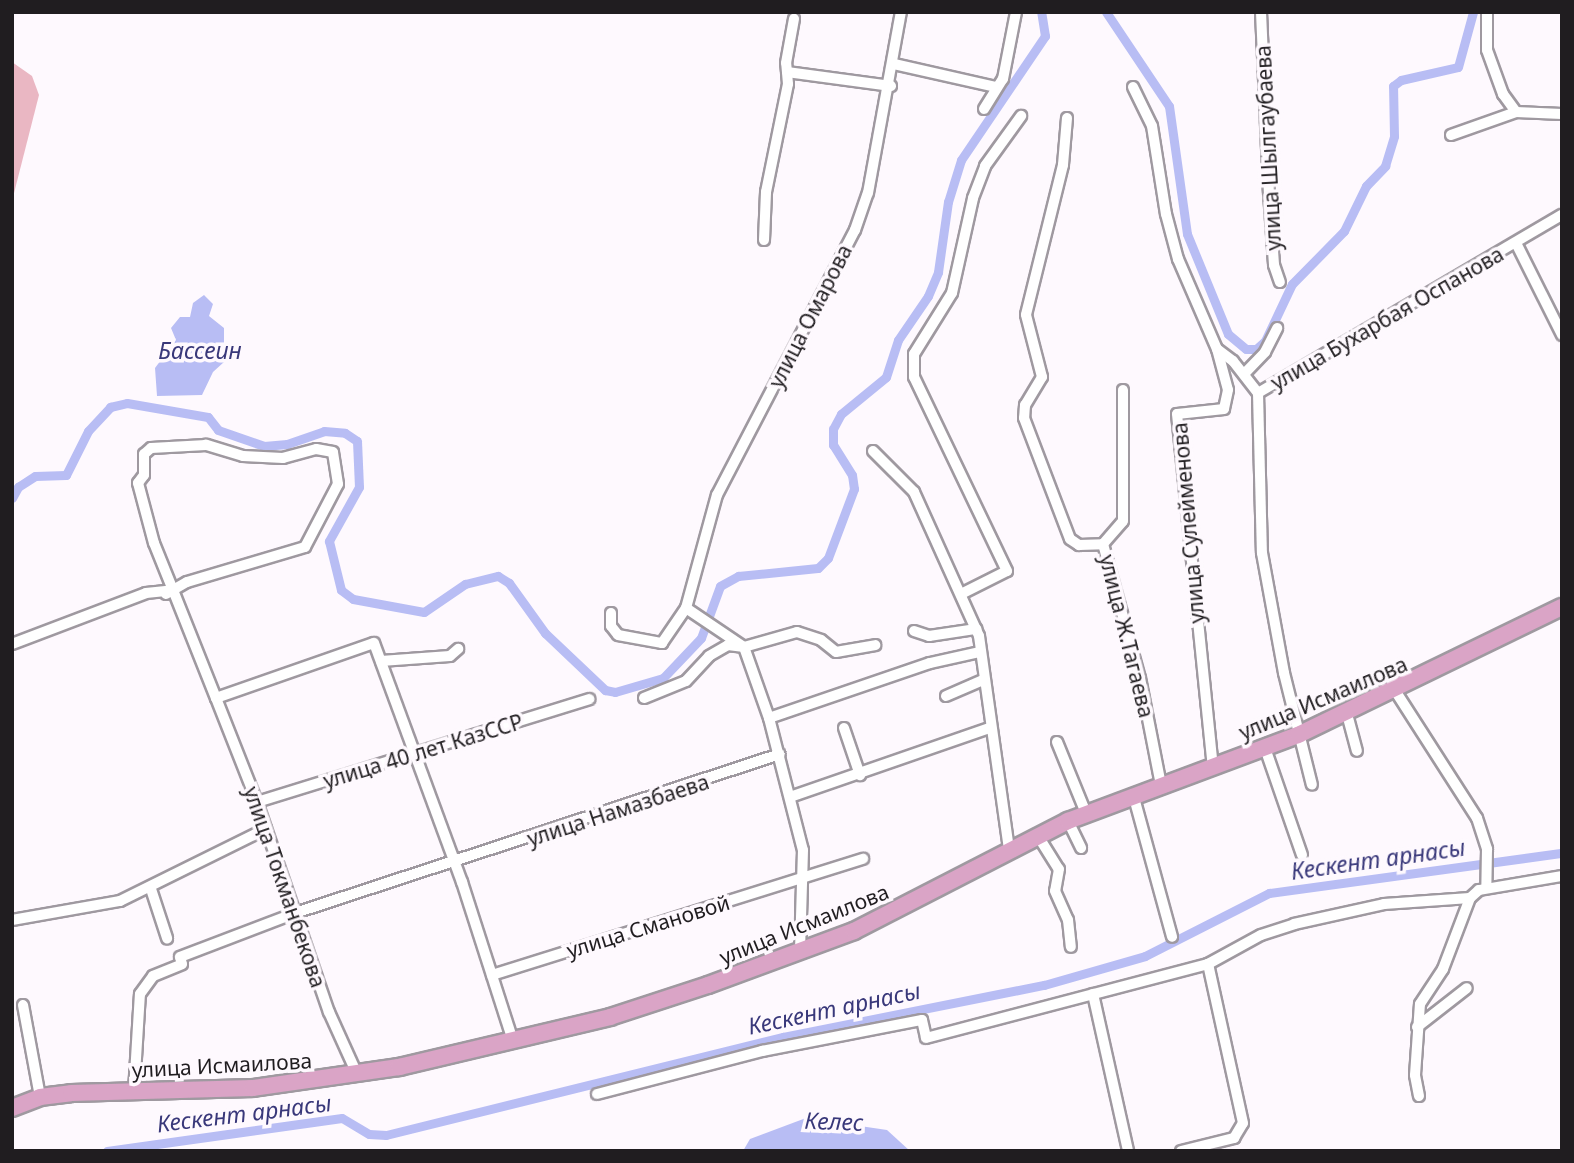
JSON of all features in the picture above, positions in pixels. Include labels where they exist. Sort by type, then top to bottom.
[{"type":"main road","name":"улица Исмаилова","points":[[12,1108],[40,1097],[253,1088],[357,1074],[610,1017],[800,953],[854,931],[1068,821],[1133,794],[1265,748],[1347,714],[1396,692],[1562,607]]},
{"type":"street","name":"улица Омарова","points":[[611,613],[611,626],[618,635],[662,643],[686,608],[718,495],[855,230],[875,165],[891,86],[901,12]]},
{"type":"street","points":[[984,109],[1003,79],[1016,12]]},
{"type":"street","name":"улица Шылгаубаева","points":[[1261,12],[1274,265],[1280,282]]},
{"type":"street","points":[[1487,12],[1487,50],[1503,94],[1516,112]]},
{"type":"street","points":[[764,240],[766,192],[794,19]]},
{"type":"street","points":[[894,64],[996,87]]},
{"type":"street","points":[[787,72],[891,86]]},
{"type":"street","points":[[1133,87],[1152,126],[1166,215],[1178,259],[1217,349],[1228,390],[1248,377],[1277,328]]},
{"type":"street","points":[[1451,135],[1516,112],[1562,114]]},
{"type":"street","points":[[963,593],[1007,571],[914,377],[914,354],[952,293],[973,198],[985,166],[1021,116]]},
{"type":"street","name":"улица Ж.Тагаева","points":[[1067,118],[1063,165],[1026,315],[1042,377],[1025,405],[1024,418],[1070,539],[1076,544],[1103,544],[1140,678],[1161,785]]},
{"type":"street","name":"улица Бухарбая Оспанова","points":[[1258,393],[1562,215]]},
{"type":"street","name":"улица Бухарбая Оспанова","points":[[1516,243],[1562,335]]},
{"type":"street","points":[[1217,349],[1248,377],[1258,393],[1264,447],[1262,553],[1298,735],[1314,779],[1312,785]]},
{"type":"street","points":[[1103,544],[1120,527],[1124,514],[1123,390]]},
{"type":"street","name":"улица Сулейменова","points":[[1213,767],[1177,414],[1224,409],[1228,390]]},
{"type":"street","name":"улица Токманбекова","points":[[12,644],[146,593],[169,592],[309,543],[338,484],[332,453],[323,449],[283,458],[261,457],[206,445],[146,451],[144,475],[138,482],[169,592],[216,698],[257,802],[295,913],[357,1074]]},
{"type":"street","points":[[873,450],[914,492],[963,593],[976,629],[1009,850]]},
{"type":"street","points":[[686,608],[744,647],[769,718],[790,797],[804,878],[800,953]]},
{"type":"street","points":[[914,631],[929,636],[976,629]]},
{"type":"street","points":[[644,698],[686,681],[721,647],[744,647],[797,632],[821,640],[836,652],[876,645]]},
{"type":"street","points":[[216,698],[373,643],[455,864],[513,1041]]},
{"type":"street","points":[[381,661],[450,656],[458,649]]},
{"type":"street","points":[[769,718],[930,663],[980,652]]},
{"type":"street","points":[[946,696],[983,680]]},
{"type":"street","points":[[1396,692],[1458,785],[1487,849],[1486,888]]},
{"type":"street","name":"улица 40 лет КазССР","points":[[257,802],[589,699]]},
{"type":"street","points":[[1347,714],[1357,751]]},
{"type":"street","points":[[844,728],[860,775]]},
{"type":"street","points":[[790,797],[860,775],[989,728]]},
{"type":"street","points":[[1057,742],[1086,813]]},
{"type":"street","points":[[1265,748],[1302,855]]},
{"type":"street","name":"улица Намазбаева","points":[[134,1091],[140,994],[153,976],[182,964],[180,957],[295,913],[455,864],[780,754]]},
{"type":"street","points":[[1133,794],[1171,937]]},
{"type":"street","points":[[1068,821],[1081,848]]},
{"type":"street","points":[[12,920],[120,901],[151,889],[265,829]]},
{"type":"street","points":[[1038,836],[1059,869],[1055,891],[1068,920],[1071,947]]},
{"type":"street","name":"улица Смановой","points":[[492,975],[863,859]]},
{"type":"street","points":[[597,1094],[762,1051],[922,1020],[926,1038],[1209,964],[1261,935],[1294,924],[1384,904],[1470,898],[1486,888],[1562,876]]},
{"type":"street","points":[[151,889],[167,938]]},
{"type":"street","points":[[1419,1096],[1417,1027],[1420,1004],[1443,969],[1470,898]]},
{"type":"street","points":[[1181,1151],[1234,1138],[1243,1124],[1209,964]]},
{"type":"street","points":[[1417,1027],[1467,988]]},
{"type":"street","points":[[1093,994],[1128,1151]]},
{"type":"street","points":[[23,1005],[40,1097]]},
{"type":"shaded area","points":[[12,62],[32,76],[39,95],[12,201]]},
{"type":"water","name":"Бассеин","points":[[204,295],[213,304],[209,316],[224,328],[224,362],[213,372],[202,395],[157,396],[155,368],[176,340],[171,328],[180,317],[190,317],[193,303]]},
{"type":"water","name":"Келес","points":[[806,1118],[887,1130],[910,1151],[743,1151],[750,1139]]},
{"type":"waterway","points":[[12,498],[18,487],[35,476],[66,475],[88,431],[110,407],[127,403],[208,417],[218,430],[264,446],[287,444],[324,431],[345,433],[357,441],[359,487],[329,541],[341,590],[353,599],[424,612],[465,584],[498,576],[509,583],[545,633],[605,690],[615,692],[663,678],[701,638],[720,586],[738,576],[818,568],[828,558],[854,489],[852,475],[833,445],[833,429],[841,414],[886,377],[898,340],[928,296],[938,272],[948,202],[961,160],[1045,36],[1041,12]]},
{"type":"waterway","points":[[1106,12],[1169,106],[1187,234],[1228,334],[1246,349],[1256,349],[1265,341],[1292,284],[1344,231],[1366,186],[1385,166],[1394,136],[1393,86],[1401,80],[1458,67],[1473,12]]},
{"type":"waterway","name":"Кескент арнасы","points":[[107,1151],[342,1118],[369,1134],[386,1135],[783,1037],[1044,985],[1145,956],[1269,893],[1562,853]]}]
